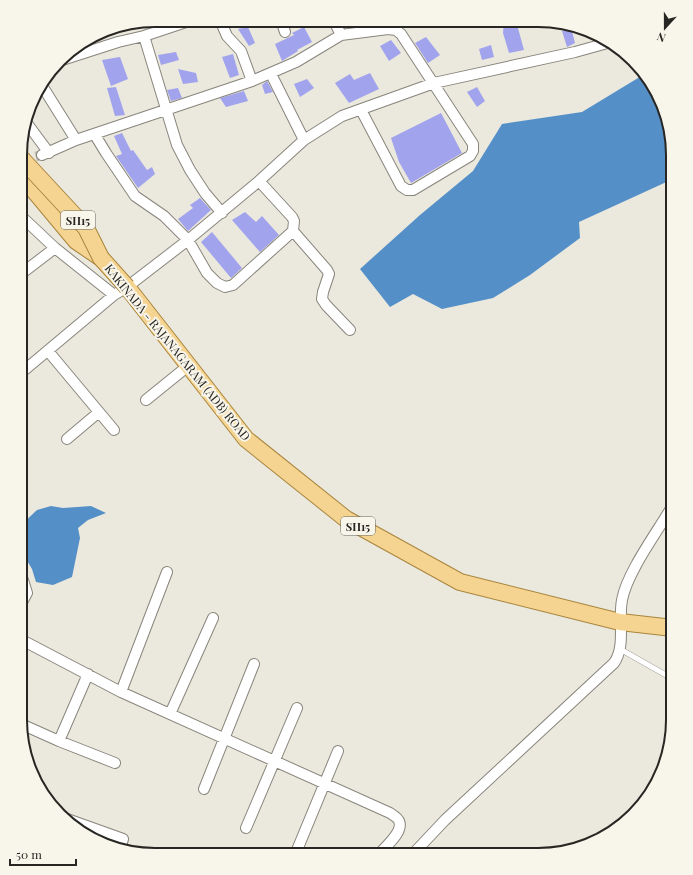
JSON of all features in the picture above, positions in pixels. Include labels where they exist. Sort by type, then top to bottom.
[{"type":"main road","name":"KAKINADA - RAJANAGARAM (ADB) ROAD","points":[[27,164],[86,228],[101,258],[127,287],[246,439],[346,519],[460,582],[620,622],[666,627]]},
{"type":"main road","name":"SH15","points":[[27,182],[76,241],[101,258]]},
{"type":"street","points":[[74,56],[171,27]]},
{"type":"street","points":[[223,27],[227,36],[241,51],[252,82]]},
{"type":"street","points":[[283,27],[285,32]]},
{"type":"street","points":[[337,27],[341,35]]},
{"type":"street","points":[[30,128],[46,154],[76,140],[252,82],[296,62],[341,35],[388,29],[396,30],[401,34],[473,144],[473,151],[470,156],[413,190],[407,190],[401,186],[361,110]]},
{"type":"street","points":[[144,36],[177,146],[205,193],[222,212]]},
{"type":"street","points":[[27,369],[114,295],[127,287],[188,240],[259,182],[304,140],[342,116],[434,84],[602,44]]},
{"type":"street","points":[[270,74],[304,140]]},
{"type":"street","points":[[45,90],[76,140]]},
{"type":"street","points":[[95,135],[135,196],[164,216],[188,240],[207,273],[217,283],[225,287],[233,285],[293,231],[294,221],[292,217],[259,182]]},
{"type":"street","points":[[27,222],[55,248],[114,295]]},
{"type":"street","points":[[293,231],[327,270],[329,274],[322,299],[350,330]]},
{"type":"street","points":[[27,269],[55,248]]},
{"type":"street","points":[[48,351],[114,430]]},
{"type":"street","points":[[146,400],[188,366]]},
{"type":"street","points":[[67,439],[99,412]]},
{"type":"street","points":[[419,848],[445,820],[614,663],[618,657],[620,649],[622,600],[639,561],[666,517]]},
{"type":"street","points":[[120,692],[167,572]]},
{"type":"street","points":[[170,714],[213,618]]},
{"type":"street","points":[[27,644],[120,692],[390,813],[399,820],[400,825],[398,832],[384,848]]},
{"type":"street","points":[[204,789],[254,664]]},
{"type":"street","points":[[59,741],[88,674]]},
{"type":"street","points":[[246,828],[297,708]]},
{"type":"street","points":[[27,727],[115,763]]},
{"type":"street","points":[[298,848],[338,751]]},
{"type":"street","points":[[89,830],[123,839],[121,844]]},
{"type":"lane","points":[[620,649],[666,675]]},
{"type":"water","points":[[640,77],[649,91],[662,122],[665,138],[666,182],[579,222],[580,238],[530,275],[493,298],[442,309],[413,294],[390,307],[360,269],[420,215],[473,171],[502,124],[582,112]]},
{"type":"water","points":[[51,506],[63,508],[91,506],[106,513],[88,520],[78,528],[80,538],[72,577],[53,585],[36,582],[32,569],[27,561],[27,519],[37,510]]},
{"type":"building","points":[[248,27],[255,43],[249,46],[238,29]]},
{"type":"building","points":[[304,27],[312,42],[297,50],[298,51],[282,61],[275,44],[294,35],[292,33]]},
{"type":"building","points":[[504,27],[518,27],[524,50],[509,53],[503,33]]},
{"type":"building","points":[[562,31],[572,32],[575,43],[567,47]]},
{"type":"building","points":[[426,37],[440,55],[428,63],[415,43]]},
{"type":"building","points":[[391,40],[401,53],[389,61],[380,46]]},
{"type":"building","points":[[491,45],[494,57],[482,60],[479,49]]},
{"type":"building","points":[[176,52],[179,60],[161,65],[158,55]]},
{"type":"building","points":[[233,54],[239,75],[230,78],[222,57]]},
{"type":"building","points":[[120,57],[128,79],[111,86],[102,60]]},
{"type":"building","points":[[178,69],[196,73],[198,82],[183,84]]},
{"type":"building","points":[[370,73],[379,89],[349,103],[335,83],[350,74],[354,80]]},
{"type":"building","points":[[307,79],[314,88],[300,97],[294,84]]},
{"type":"building","points":[[267,81],[273,92],[265,94],[262,85]]},
{"type":"building","points":[[116,87],[125,115],[115,116],[107,88]]},
{"type":"building","points":[[477,87],[485,101],[477,107],[467,92]]},
{"type":"building","points":[[178,88],[182,98],[171,101],[167,90]]},
{"type":"building","points":[[244,91],[248,101],[226,107],[220,98]]},
{"type":"building","points":[[441,113],[462,153],[411,183],[399,162],[391,138]]},
{"type":"building","points":[[122,133],[131,151],[133,150],[147,170],[152,167],[155,174],[138,188],[116,156],[122,154],[114,136]]},
{"type":"building","points":[[200,198],[211,210],[188,231],[178,219],[193,208],[190,205]]},
{"type":"building","points":[[245,212],[256,222],[262,216],[279,235],[260,252],[232,220]]},
{"type":"building","points":[[212,232],[242,268],[231,278],[201,242]]},
{"type":"tunnel","points":[[27,159],[42,155]]}]
